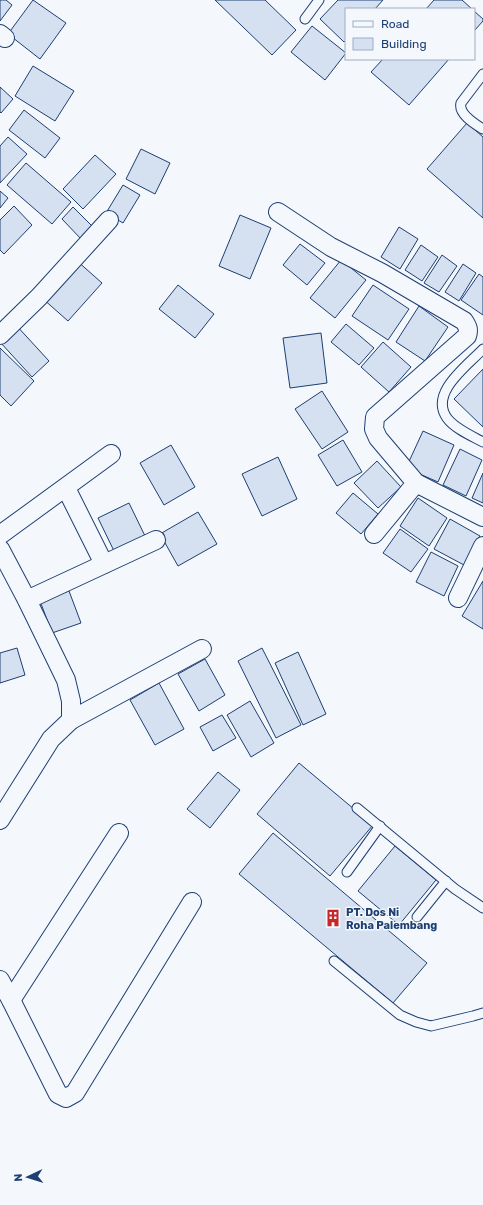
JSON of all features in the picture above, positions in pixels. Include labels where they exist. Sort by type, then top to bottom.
[{"type":"street","points":[[278,212],[331,247],[382,273],[464,321],[467,326],[467,336],[375,417],[374,429],[378,438],[416,483],[483,517]]},
{"type":"street","points":[[0,335],[44,292],[110,220]]},
{"type":"street","points":[[0,535],[111,454]]},
{"type":"street","points":[[374,534],[416,483]]},
{"type":"street","points":[[66,488],[104,564]]},
{"type":"street","points":[[27,600],[156,540]]},
{"type":"street","points":[[458,598],[483,546]]},
{"type":"street","points":[[0,549],[66,680],[71,700],[71,720]]},
{"type":"street","points":[[0,820],[51,739],[71,720],[202,649]]},
{"type":"street","points":[[11,1000],[119,832]]},
{"type":"street","points":[[0,980],[58,1094],[66,1098],[75,1092],[192,902]]},
{"type":"lane","points":[[305,19],[319,0]]},
{"type":"lane","points":[[483,74],[461,103],[460,107],[461,112],[483,129]]},
{"type":"lane","points":[[483,349],[451,381],[444,393],[441,405],[447,419],[457,427],[483,442]]},
{"type":"lane","points":[[357,808],[446,881],[483,908]]},
{"type":"lane","points":[[347,872],[380,826]]},
{"type":"lane","points":[[417,917],[446,881]]},
{"type":"lane","points":[[334,961],[400,1015],[416,1022],[431,1026],[473,1016],[483,1012]]},
{"type":"building","points":[[0,0],[6,0],[12,5],[0,21]]},
{"type":"building","points":[[33,0],[66,23],[40,59],[8,34]]},
{"type":"building","points":[[215,0],[265,0],[296,30],[272,55]]},
{"type":"building","points":[[338,0],[383,0],[376,8],[345,8],[344,42],[320,19]]},
{"type":"building","points":[[434,0],[462,0],[471,8],[427,8]]},
{"type":"building","points":[[475,12],[483,19],[475,30]]},
{"type":"building","points":[[312,26],[345,52],[345,54],[325,80],[291,52]]},
{"type":"building","points":[[382,60],[448,60],[409,105],[371,72]]},
{"type":"building","points":[[33,66],[74,91],[55,121],[15,96]]},
{"type":"building","points":[[0,87],[13,99],[1,113],[0,112]]},
{"type":"building","points":[[24,110],[60,138],[45,158],[9,130]]},
{"type":"building","points":[[467,123],[483,137],[483,218],[427,169]]},
{"type":"building","points":[[8,137],[27,154],[0,183],[0,146]]},
{"type":"building","points":[[141,149],[170,163],[155,194],[126,179]]},
{"type":"building","points":[[95,155],[116,174],[83,209],[63,189]]},
{"type":"building","points":[[26,163],[71,202],[52,224],[7,185]]},
{"type":"building","points":[[123,185],[140,195],[123,223],[106,213]]},
{"type":"building","points":[[0,191],[8,198],[0,208]]},
{"type":"building","points":[[14,206],[32,225],[4,254],[0,250],[0,220]]},
{"type":"building","points":[[73,207],[94,228],[82,240],[62,219]]},
{"type":"building","points":[[240,215],[271,228],[250,279],[219,266]]},
{"type":"building","points":[[399,227],[418,239],[400,269],[381,257]]},
{"type":"building","points":[[300,244],[325,263],[307,285],[283,265]]},
{"type":"building","points":[[421,245],[438,257],[422,281],[405,270]]},
{"type":"building","points":[[442,255],[457,266],[439,292],[424,283]]},
{"type":"building","points":[[76,260],[102,283],[68,321],[42,298]]},
{"type":"building","points":[[341,260],[366,280],[335,318],[310,298]]},
{"type":"building","points":[[463,264],[476,273],[459,301],[445,292]]},
{"type":"building","points":[[479,274],[483,277],[483,315],[461,300]]},
{"type":"building","points":[[178,285],[214,314],[195,338],[159,309]]},
{"type":"building","points":[[373,285],[409,309],[388,340],[352,316]]},
{"type":"building","points":[[419,306],[448,327],[425,361],[396,342]]},
{"type":"building","points":[[15,324],[49,361],[32,377],[0,342]]},
{"type":"building","points":[[346,324],[374,348],[359,365],[331,342]]},
{"type":"building","points":[[321,333],[327,383],[290,388],[283,338]]},
{"type":"building","points":[[383,342],[411,367],[389,392],[361,367]]},
{"type":"building","points":[[0,348],[34,381],[11,406],[0,395]]},
{"type":"building","points":[[483,369],[483,427],[454,399]]},
{"type":"building","points":[[322,391],[348,432],[322,449],[295,409]]},
{"type":"building","points":[[423,431],[454,445],[438,482],[406,468]]},
{"type":"building","points":[[343,440],[362,472],[337,486],[318,455]]},
{"type":"building","points":[[171,445],[195,487],[164,505],[140,463]]},
{"type":"building","points":[[460,449],[482,460],[466,496],[443,485]]},
{"type":"building","points":[[278,457],[297,499],[262,516],[242,474]]},
{"type":"building","points":[[377,461],[401,487],[378,508],[354,483]]},
{"type":"building","points":[[483,473],[483,503],[472,498]]},
{"type":"building","points":[[353,493],[378,514],[361,534],[336,513]]},
{"type":"building","points":[[418,498],[447,518],[429,546],[400,526]]},
{"type":"building","points":[[129,503],[146,538],[115,553],[98,518]]},
{"type":"building","points":[[198,512],[217,544],[178,566],[160,534]]},
{"type":"building","points":[[450,519],[480,536],[464,565],[434,549]]},
{"type":"building","points":[[400,529],[428,549],[411,572],[383,553]]},
{"type":"building","points":[[431,552],[458,566],[444,596],[416,582]]},
{"type":"building","points":[[483,581],[483,629],[462,616]]},
{"type":"building","points":[[69,591],[81,623],[52,633],[40,601]]},
{"type":"building","points":[[17,648],[25,675],[0,683],[0,653]]},
{"type":"building","points":[[262,648],[301,725],[276,738],[238,661]]},
{"type":"building","points":[[298,652],[326,714],[303,725],[275,663]]},
{"type":"building","points":[[205,659],[225,695],[199,711],[178,674]]},
{"type":"building","points":[[159,683],[184,729],[155,745],[130,700]]},
{"type":"building","points":[[250,701],[274,743],[251,757],[227,715]]},
{"type":"building","points":[[222,715],[236,738],[213,751],[200,727]]},
{"type":"building","points":[[299,763],[373,825],[330,876],[257,814]]},
{"type":"building","points":[[218,772],[240,790],[210,828],[187,809]]},
{"type":"building","name":"PT. Dos Ni Roha Palembang","points":[[273,833],[427,963],[393,1003],[239,874]]},
{"type":"building","points":[[395,846],[436,880],[399,925],[358,891]]},
{"type":"place","name":"PT. Dos Ni Roha Palembang","points":[[333,918]]}]
